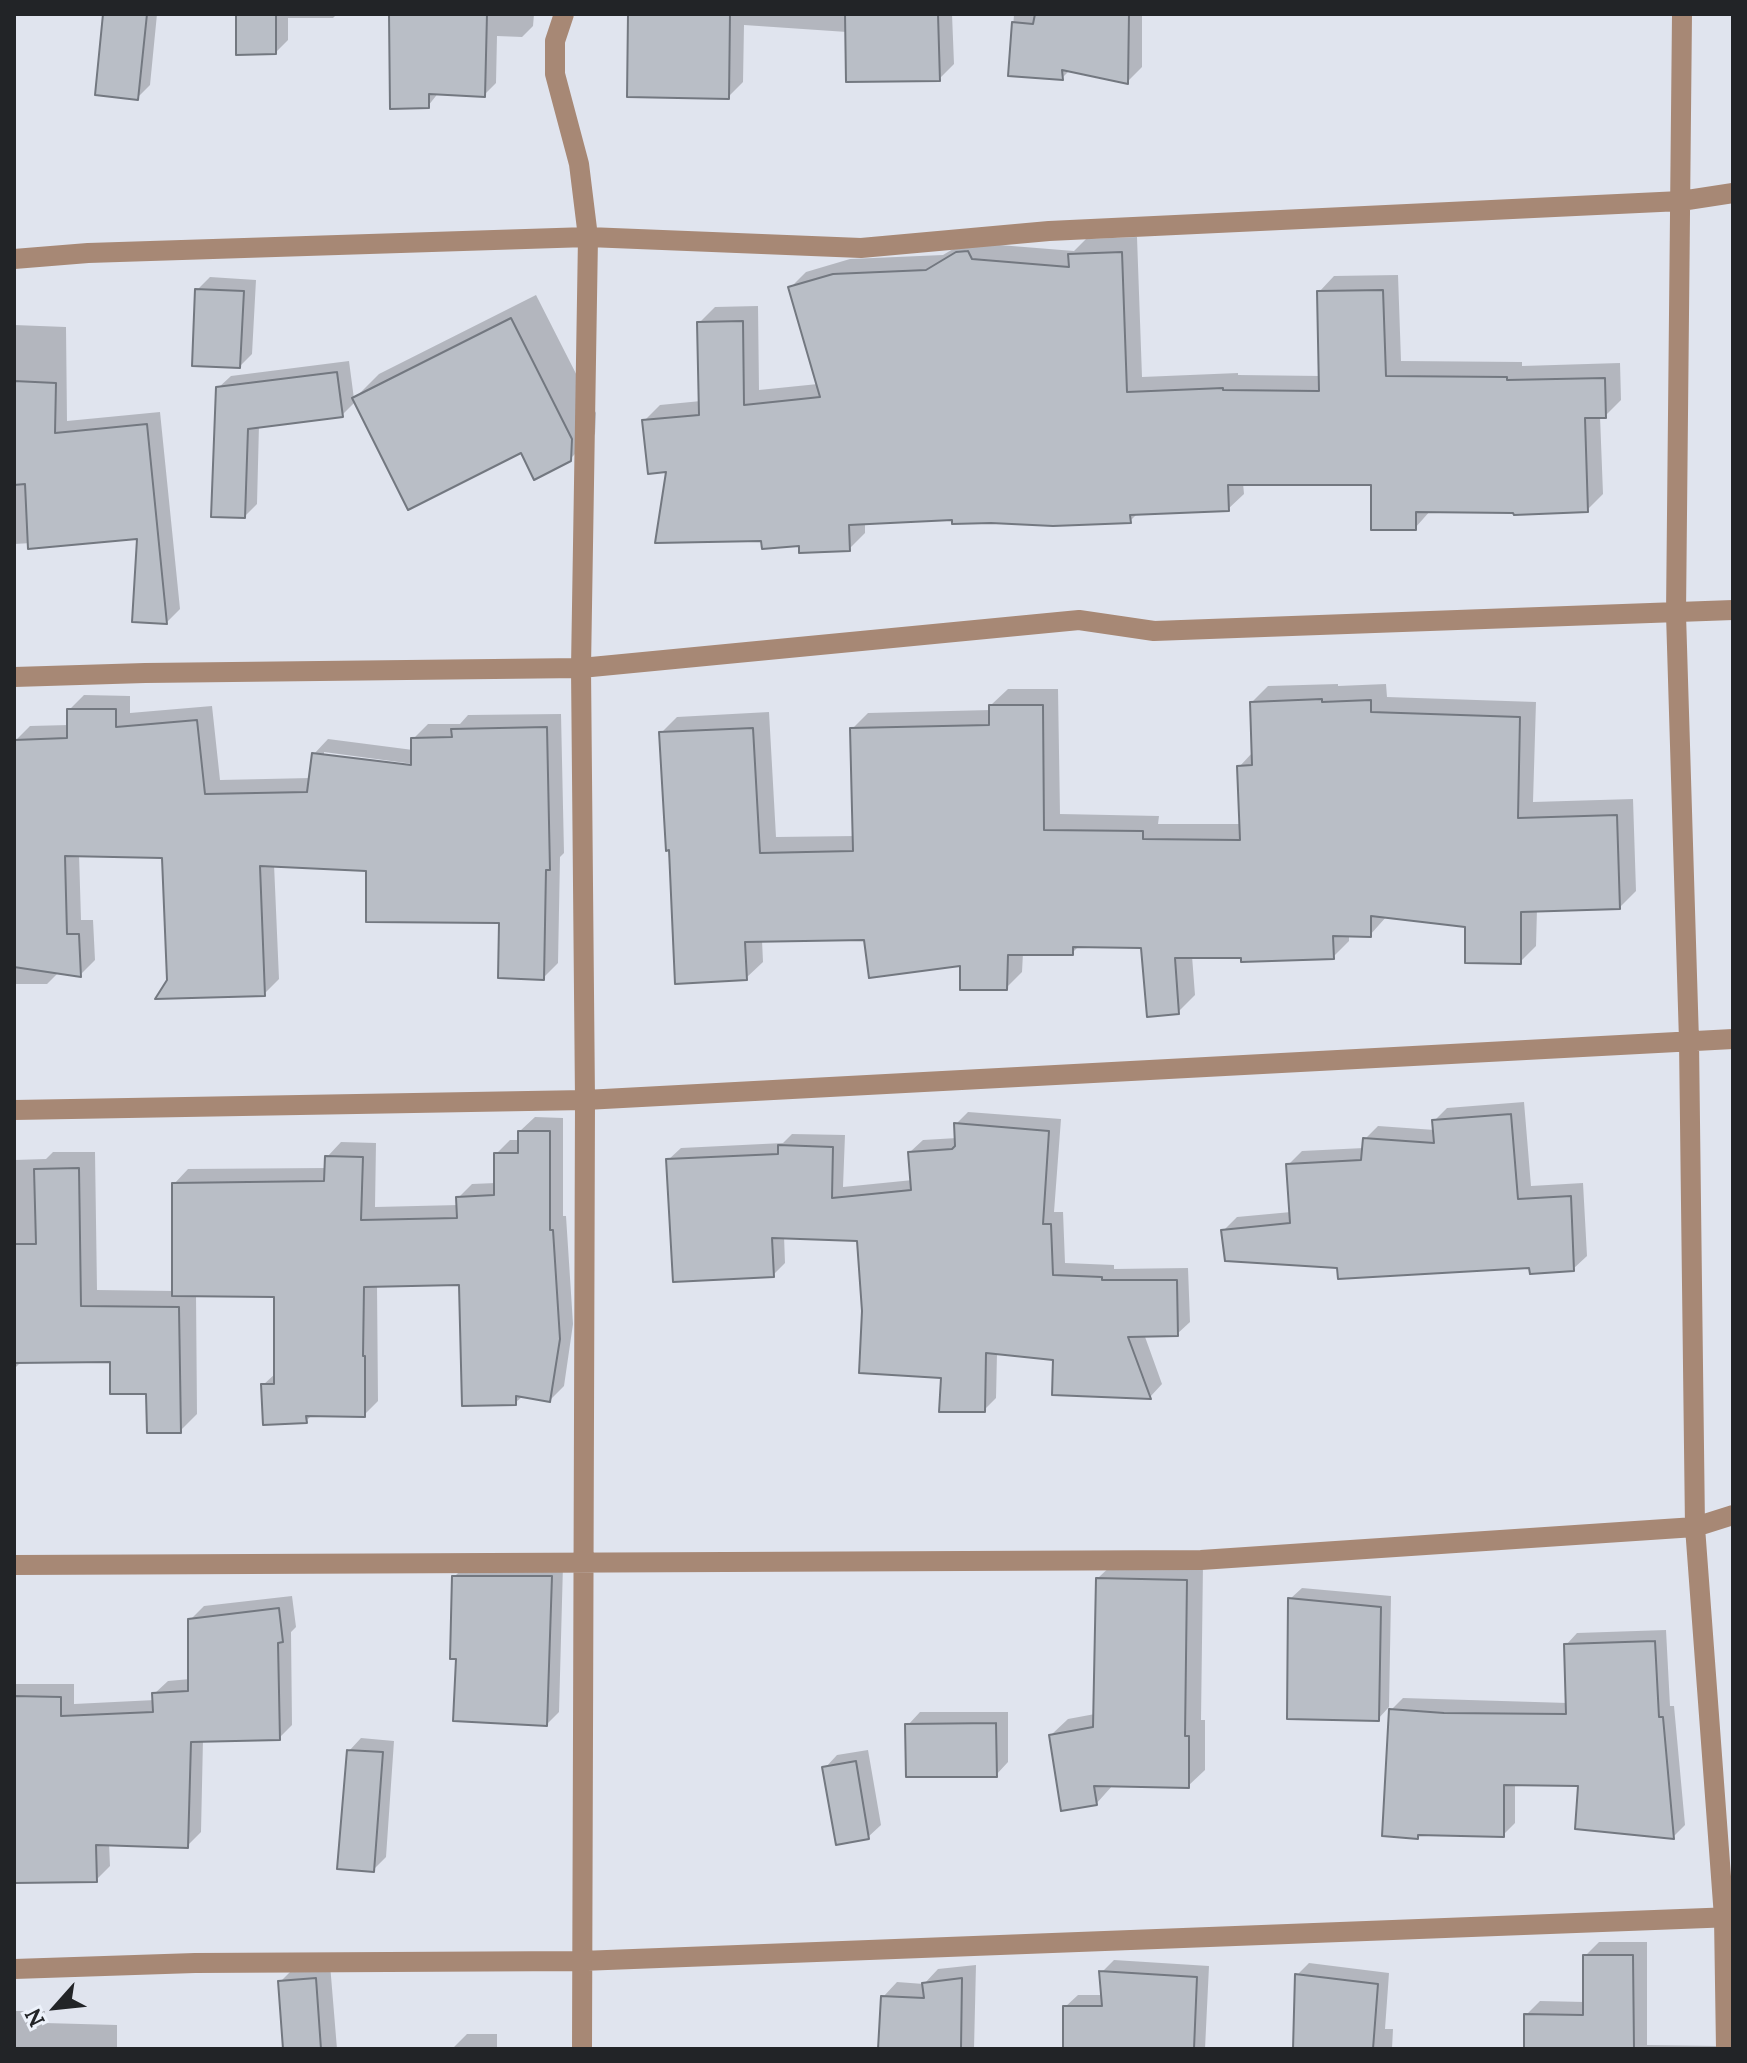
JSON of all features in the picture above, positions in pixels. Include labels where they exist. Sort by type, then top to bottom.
[{"type":"street","points":[[564,14],[555,41],[555,74],[579,164],[588,237],[581,668],[585,1100],[582,2049]]},
{"type":"street","points":[[1682,14],[1676,614],[1689,1041],[1695,1527],[1729,1917],[1726,2049]]},
{"type":"street","points":[[14,259],[88,253],[588,237],[861,248],[1049,231],[1681,201],[1733,193]]},
{"type":"street","points":[[14,677],[581,668],[1079,620],[1154,631],[1733,610]]},
{"type":"street","points":[[14,1110],[585,1100],[1733,1039]]},
{"type":"street","points":[[14,1565],[1201,1560],[1695,1527],[1733,1515]]},
{"type":"street","points":[[14,1969],[195,1963],[581,1961],[1729,1917]]},
{"type":"building","points":[[103,14],[147,14],[138,100],[95,95]]},
{"type":"building","points":[[236,14],[276,14],[276,54],[236,55]]},
{"type":"building","points":[[389,14],[487,14],[485,97],[429,94],[429,108],[390,109]]},
{"type":"building","points":[[628,14],[730,14],[729,99],[627,97]]},
{"type":"building","points":[[845,14],[938,14],[940,81],[846,82]]},
{"type":"building","points":[[1035,14],[1129,14],[1128,84],[1062,70],[1063,80],[1008,76],[1012,22],[1033,24]]},
{"type":"building","points":[[968,251],[972,259],[1069,267],[1068,254],[1122,252],[1127,392],[1223,388],[1319,391],[1317,291],[1383,290],[1386,376],[1507,377],[1507,380],[1605,378],[1606,418],[1585,418],[1588,512],[1514,515],[1416,512],[1416,530],[1371,530],[1371,485],[1228,485],[1229,511],[1130,515],[1131,523],[1053,526],[952,524],[952,520],[849,525],[850,551],[799,553],[799,546],[762,549],[761,541],[655,543],[666,472],[648,474],[642,420],[699,415],[697,322],[743,321],[744,405],[820,397],[788,287],[833,274],[926,270],[956,252]]},
{"type":"building","points":[[195,289],[244,291],[240,368],[192,366]]},
{"type":"building","points":[[511,318],[572,439],[571,461],[534,480],[521,453],[408,510],[352,398]]},
{"type":"building","points":[[337,372],[343,417],[248,429],[245,518],[211,517],[216,387]]},
{"type":"building","points":[[14,381],[56,383],[55,433],[147,424],[167,624],[132,622],[137,539],[28,549],[25,484],[14,485]]},
{"type":"building","points":[[1322,699],[1322,702],[1371,700],[1371,712],[1520,717],[1518,818],[1617,815],[1620,909],[1521,912],[1521,964],[1465,963],[1465,927],[1371,916],[1371,937],[1333,936],[1334,959],[1241,962],[1241,958],[1175,958],[1179,1014],[1147,1017],[1141,948],[1073,947],[1073,955],[1008,955],[1007,990],[960,990],[960,966],[869,978],[864,940],[745,942],[747,980],[675,984],[669,850],[666,851],[659,732],[753,728],[760,853],[853,851],[850,728],[989,725],[989,705],[1043,705],[1044,830],[1143,831],[1143,839],[1240,840],[1237,766],[1252,765],[1250,702]]},
{"type":"building","points":[[67,709],[116,709],[116,727],[197,720],[205,794],[307,792],[312,753],[411,765],[411,738],[452,737],[451,729],[547,727],[550,870],[546,870],[544,980],[498,978],[499,923],[366,922],[366,871],[260,866],[265,996],[155,999],[167,980],[162,858],[65,856],[67,934],[79,934],[81,977],[14,967],[14,740],[67,738]]},
{"type":"building","points":[[1511,1114],[1518,1199],[1571,1196],[1574,1271],[1530,1274],[1529,1268],[1338,1279],[1337,1268],[1225,1261],[1221,1230],[1290,1223],[1286,1164],[1361,1160],[1363,1138],[1434,1143],[1432,1120]]},
{"type":"building","points":[[954,1123],[1049,1131],[1043,1224],[1051,1224],[1053,1275],[1102,1277],[1102,1280],[1177,1280],[1178,1336],[1128,1337],[1151,1399],[1052,1395],[1053,1360],[986,1353],[985,1412],[939,1412],[941,1378],[859,1373],[862,1311],[857,1241],[772,1238],[774,1277],[673,1282],[666,1159],[778,1154],[778,1145],[833,1147],[832,1198],[911,1190],[908,1152],[952,1149],[955,1146]]},
{"type":"building","points":[[518,1131],[550,1131],[550,1230],[553,1230],[560,1339],[550,1402],[516,1396],[516,1405],[462,1406],[459,1285],[364,1287],[365,1417],[306,1416],[307,1423],[263,1425],[261,1384],[274,1384],[274,1297],[172,1296],[172,1183],[324,1181],[325,1156],[363,1157],[361,1220],[457,1218],[456,1197],[494,1195],[494,1153],[518,1153]]},
{"type":"building","points":[[79,1168],[81,1306],[179,1307],[181,1433],[147,1433],[146,1394],[110,1394],[110,1362],[14,1363],[14,1244],[36,1244],[34,1169]]},
{"type":"building","points":[[452,1576],[552,1576],[547,1726],[453,1721],[456,1659],[450,1659]]},
{"type":"building","points":[[1096,1578],[1187,1580],[1185,1736],[1189,1736],[1189,1788],[1094,1786],[1097,1805],[1061,1811],[1049,1735],[1093,1727]]},
{"type":"building","points":[[1288,1598],[1381,1607],[1379,1721],[1287,1719]]},
{"type":"building","points":[[279,1608],[283,1642],[278,1643],[280,1740],[191,1742],[188,1848],[96,1845],[97,1882],[14,1883],[14,1696],[61,1697],[61,1716],[153,1712],[152,1693],[188,1691],[188,1619]]},
{"type":"building","points":[[1655,1641],[1659,1717],[1663,1717],[1674,1839],[1575,1829],[1578,1786],[1504,1785],[1504,1837],[1418,1835],[1418,1839],[1382,1836],[1389,1709],[1444,1713],[1566,1714],[1564,1644]]},
{"type":"building","points":[[996,1723],[997,1777],[906,1777],[905,1724]]},
{"type":"building","points":[[347,1750],[383,1752],[374,1872],[337,1869]]},
{"type":"building","points":[[856,1761],[869,1839],[836,1845],[822,1767]]},
{"type":"building","points":[[1583,1955],[1633,1955],[1634,2049],[1524,2049],[1524,2014],[1583,2015]]},
{"type":"building","points":[[1099,1971],[1197,1977],[1194,2049],[1063,2049],[1063,2006],[1102,2006]]},
{"type":"building","points":[[1295,1974],[1378,1984],[1373,2049],[1293,2049]]},
{"type":"building","points":[[316,1978],[321,2049],[283,2049],[278,1981]]},
{"type":"building","points":[[962,1978],[961,2049],[878,2049],[881,1996],[924,1998],[922,1983]]}]
